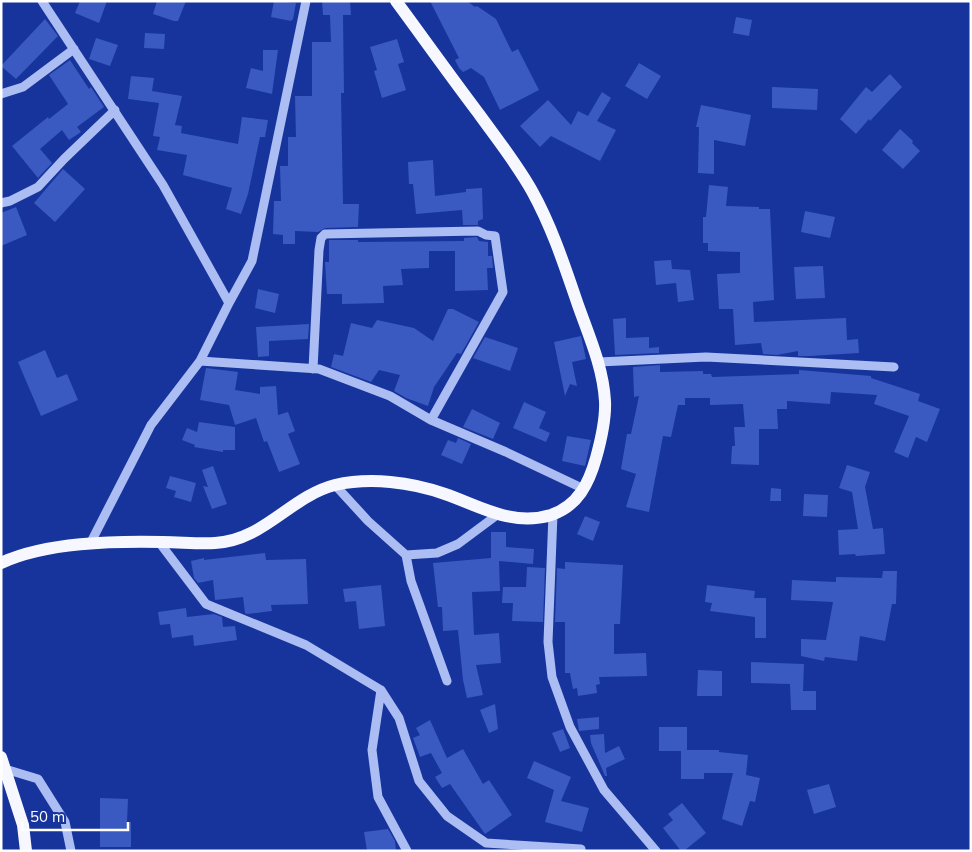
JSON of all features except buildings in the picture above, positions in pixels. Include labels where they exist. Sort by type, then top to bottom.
[{"type":"main road","points":[[1,563],[35,552],[90,544],[218,543],[239,538],[272,521],[307,496],[335,485],[380,481],[413,485],[444,494],[497,515],[517,518],[533,518],[553,514],[574,503],[584,489],[591,475],[602,439],[605,402],[599,362],[550,227],[531,189],[504,148],[396,1]]},
{"type":"main road","points":[[3,763],[23,825],[26,851]]},
{"type":"street","points":[[42,1],[163,185],[229,303]]},
{"type":"street","points":[[90,544],[151,425],[200,361],[252,261],[306,1]]},
{"type":"street","points":[[1,94],[22,87],[74,49]]},
{"type":"street","points":[[1,202],[10,201],[38,187],[115,110]]},
{"type":"street","points":[[314,369],[318,250],[321,238],[325,234],[478,232],[495,236],[503,292],[431,420]]},
{"type":"street","points":[[599,362],[706,357],[894,366]]},
{"type":"street","points":[[200,361],[319,370],[390,396],[431,420],[506,452],[584,489]]},
{"type":"street","points":[[335,485],[368,522],[406,556],[411,581],[447,681]]},
{"type":"street","points":[[553,514],[548,642],[552,677],[570,727],[604,790],[656,851]]},
{"type":"street","points":[[406,556],[437,553],[458,544],[497,515]]},
{"type":"street","points":[[159,542],[206,604],[306,645],[381,690],[399,718],[419,781],[447,816],[486,844],[581,850]]},
{"type":"street","points":[[381,690],[372,750],[378,797],[407,851]]},
{"type":"street","points":[[3,763],[38,779],[65,822],[72,851]]}]
